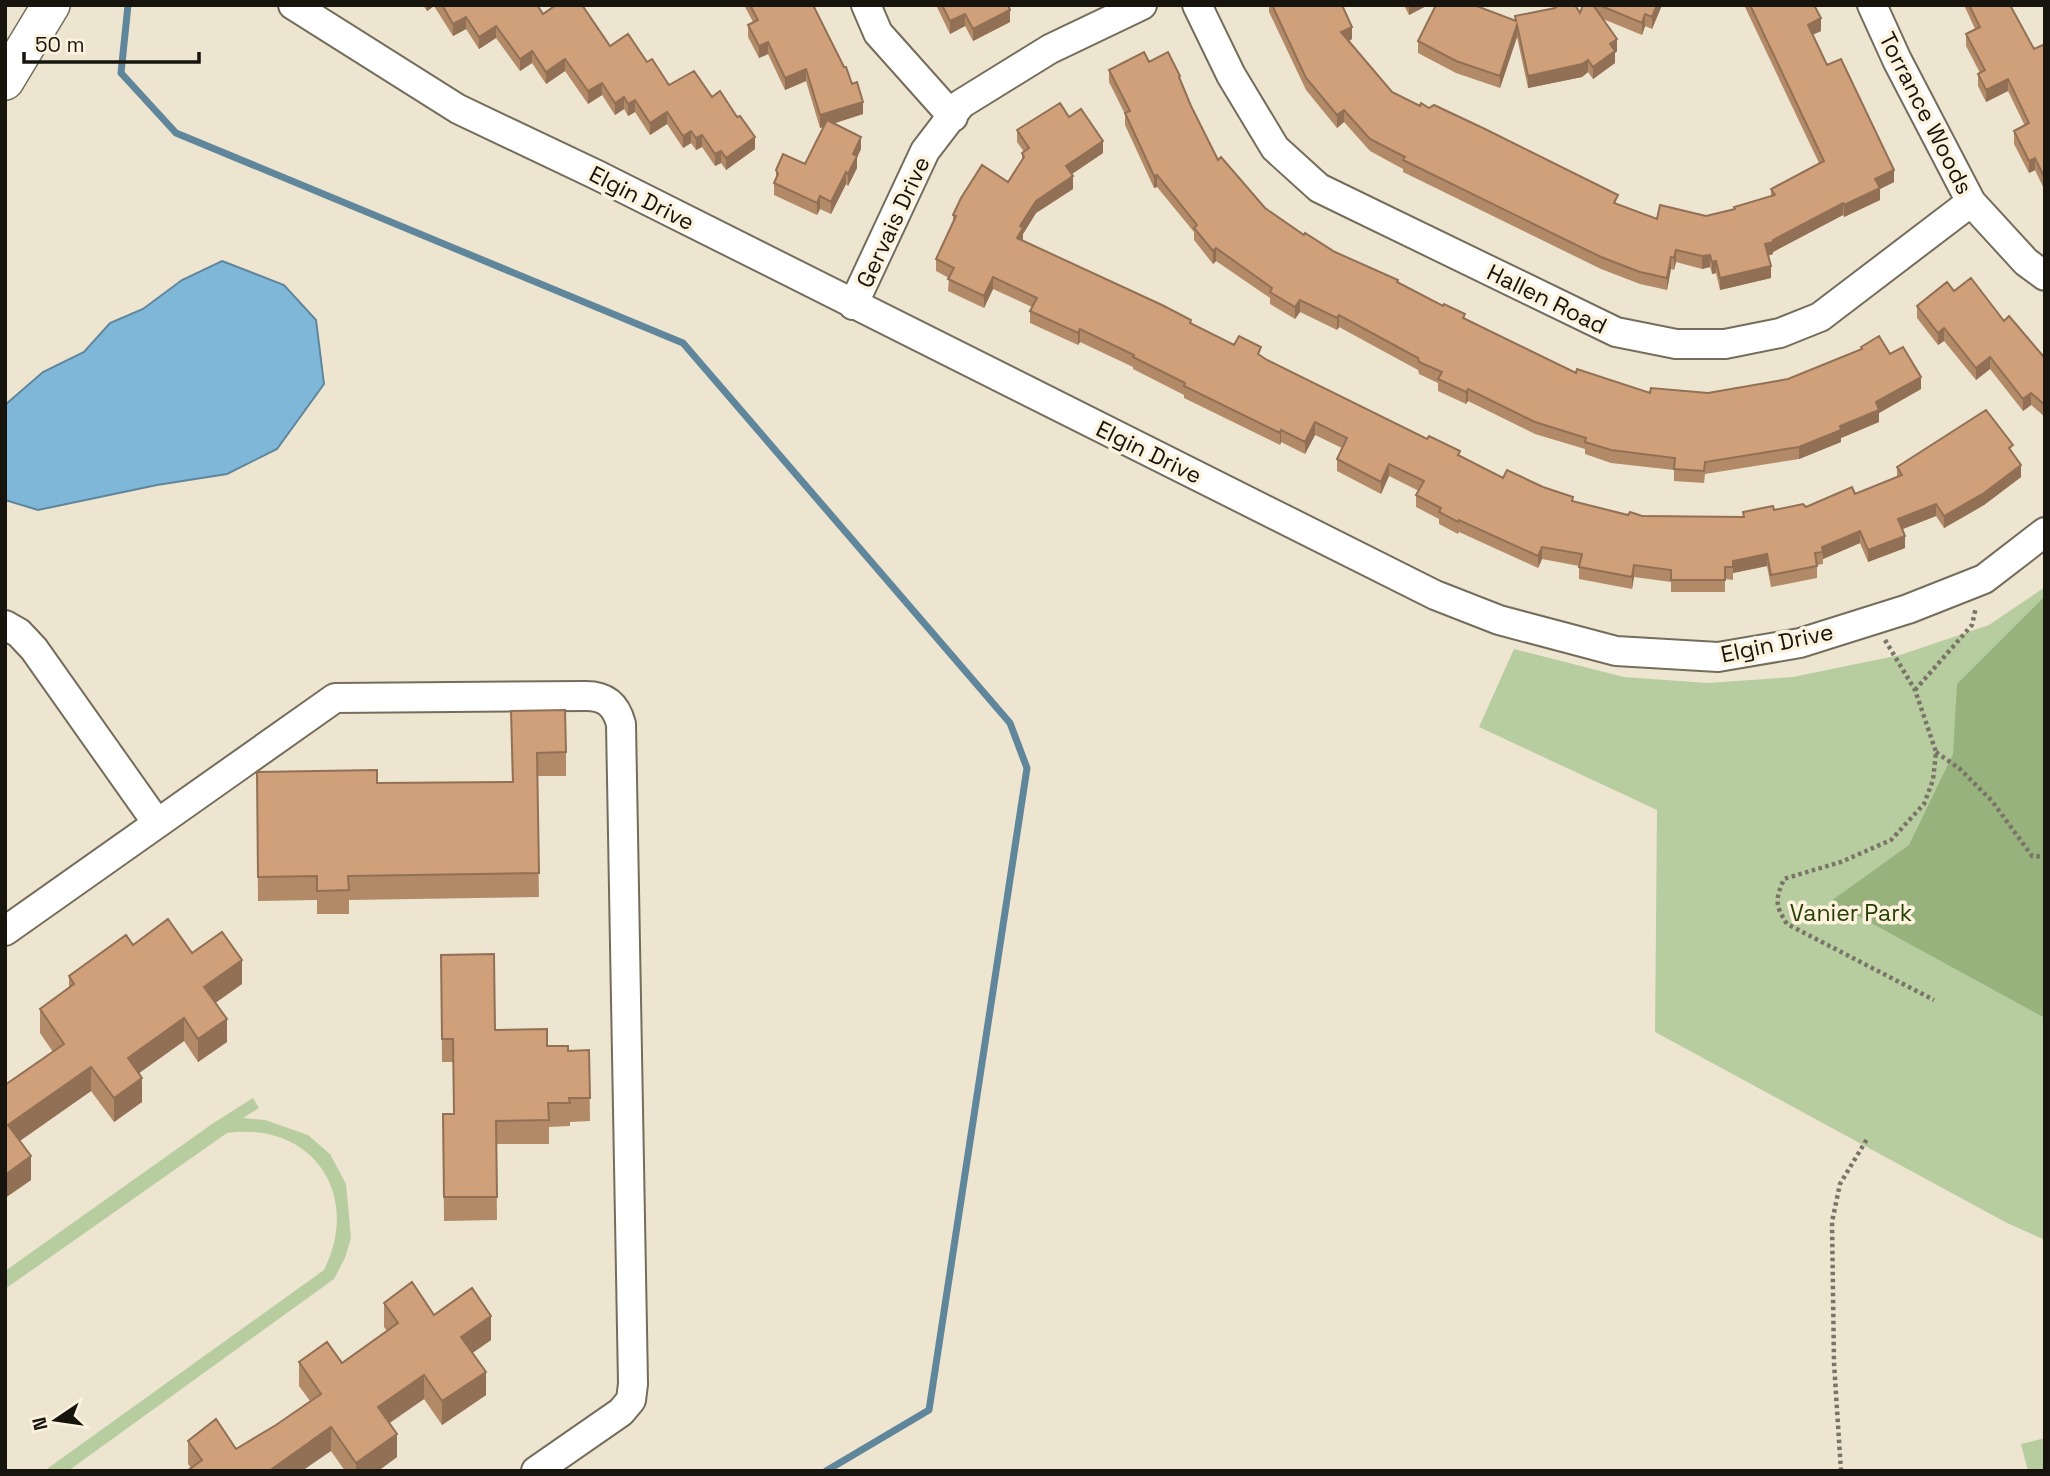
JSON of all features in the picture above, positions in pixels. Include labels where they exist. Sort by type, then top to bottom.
[{"type":"main road","points":[[5,81],[51,5]]},
{"type":"street","name":"Elgin Drive","points":[[293,5],[458,109],[597,175],[1435,595],[1499,620],[1616,651],[1718,657],[1800,643],[1908,609],[1984,579],[2045,532]]},
{"type":"street","points":[[866,5],[878,33],[953,117]]},
{"type":"street","name":"Gervais Drive","points":[[853,305],[925,152],[961,104],[1050,50],[1142,5]]},
{"type":"street","name":"Hallen Road","points":[[1196,5],[1231,75],[1275,148],[1320,188],[1616,332],[1676,344],[1726,344],[1780,333],[1820,317],[1971,202]]},
{"type":"street","name":"Torrance Woods","points":[[1872,5],[1897,60],[1971,202],[2026,262],[2045,275]]},
{"type":"street","points":[[5,625],[19,633],[34,649],[157,822]]},
{"type":"street","points":[[5,931],[335,698],[598,696],[608,701],[617,711],[621,737],[633,1384],[631,1400],[621,1412],[536,1471]]},
{"type":"path","points":[[1915,690],[1972,625],[1984,579]]},
{"type":"path","points":[[1873,620],[1915,690],[1936,752],[1933,780],[1924,804],[1891,841],[1841,862],[1784,879],[1778,893],[1777,908],[1787,924],[1934,1000]]},
{"type":"path","points":[[1936,752],[1960,769],[1992,801],[2032,856],[2045,857]]},
{"type":"path","points":[[1841,1471],[1834,1349],[1832,1222],[1840,1184],[1867,1139]]},
{"type":"green space","name":"Vanier Park","points":[[2045,587],[2045,1240],[2007,1223],[1655,1032],[1657,810],[1479,727],[1514,649],[1624,677],[1707,683],[1793,677],[1900,655],[1989,625]]},
{"type":"green space","points":[[2045,596],[2045,1018],[1831,901],[1909,845],[1953,754],[1957,684]]},
{"type":"green space","points":[[253,1098],[259,1108],[243,1118],[265,1120],[308,1135],[330,1154],[346,1184],[351,1238],[345,1258],[334,1279],[68,1471],[44,1471],[324,1270],[334,1242],[337,1215],[332,1190],[322,1168],[305,1151],[283,1139],[257,1132],[227,1133],[5,1289],[5,1271],[212,1124]]},
{"type":"green space","points":[[2045,1438],[2045,1471],[2028,1471],[2021,1444]]},
{"type":"water","points":[[222,261],[284,285],[316,320],[324,384],[277,449],[227,474],[157,485],[38,510],[5,500],[5,405],[43,372],[84,352],[110,323],[143,309],[182,280]]},
{"type":"building","points":[[442,5],[537,5],[543,14],[556,5],[582,5],[610,46],[628,34],[647,62],[652,59],[669,85],[694,71],[712,97],[720,91],[737,117],[740,116],[755,137],[726,158],[721,151],[715,154],[702,135],[696,138],[691,131],[683,136],[667,112],[650,123],[635,100],[628,104],[624,97],[615,103],[602,83],[588,91],[565,59],[546,72],[532,51],[520,59],[496,26],[479,37],[466,17],[453,24]]},
{"type":"building","points":[[750,5],[813,5],[846,67],[852,84],[857,82],[863,102],[820,115],[806,69],[785,78],[768,42],[759,46],[748,25],[758,20]]},
{"type":"building","points":[[942,5],[1008,5],[1010,10],[973,29],[965,14],[950,21]]},
{"type":"building","points":[[1272,5],[1342,5],[1352,27],[1341,32],[1392,92],[1420,106],[1421,103],[1429,108],[1434,105],[1485,129],[1618,195],[1614,203],[1657,219],[1660,205],[1706,216],[1735,209],[1734,207],[1775,195],[1771,189],[1824,161],[1750,5],[1814,5],[1821,18],[1808,25],[1827,65],[1841,59],[1894,170],[1875,179],[1880,188],[1844,205],[1843,203],[1765,244],[1771,266],[1720,278],[1716,261],[1712,262],[1710,255],[1702,256],[1676,250],[1674,258],[1671,257],[1667,278],[1640,272],[1601,257],[1403,160],[1405,157],[1370,139],[1344,110],[1337,115],[1306,78]]},
{"type":"building","points":[[1436,5],[1474,5],[1516,21],[1515,16],[1555,8],[1558,5],[1575,5],[1580,13],[1583,5],[1593,5],[1617,39],[1610,44],[1615,51],[1593,67],[1588,60],[1582,64],[1528,76],[1517,25],[1500,76],[1456,61],[1418,41]]},
{"type":"building","points":[[1599,5],[1657,5],[1652,17],[1645,14],[1642,23]]},
{"type":"building","points":[[1969,5],[2010,5],[2034,49],[2045,44],[2045,179],[2035,158],[2029,161],[2014,131],[2029,123],[2008,79],[1986,90],[1978,74],[1985,70],[1966,34],[1980,27]]},
{"type":"building","points":[[1144,52],[1149,62],[1168,52],[1218,160],[1221,157],[1265,208],[1304,235],[1305,233],[1335,252],[1398,280],[1397,282],[1443,306],[1444,304],[1465,314],[1463,318],[1576,373],[1577,369],[1650,393],[1651,388],[1708,393],[1788,379],[1862,349],[1861,347],[1879,336],[1890,354],[1903,347],[1921,377],[1876,402],[1879,410],[1840,426],[1841,430],[1799,447],[1705,462],[1704,471],[1674,469],[1675,458],[1611,450],[1585,442],[1586,438],[1535,422],[1468,389],[1466,392],[1438,379],[1442,372],[1419,362],[1418,358],[1339,315],[1337,318],[1300,300],[1295,307],[1270,292],[1272,288],[1216,248],[1213,251],[1194,228],[1197,225],[1157,175],[1154,176],[1125,113],[1130,111],[1109,70]]},
{"type":"building","points":[[1060,103],[1069,117],[1081,109],[1103,141],[1066,166],[1073,176],[1036,201],[1020,226],[1023,228],[1017,238],[1162,305],[1191,320],[1190,323],[1234,345],[1239,336],[1261,347],[1258,354],[1267,360],[1427,439],[1429,436],[1460,451],[1458,455],[1503,478],[1507,470],[1543,487],[1573,497],[1572,501],[1628,515],[1630,512],[1642,516],[1744,517],[1743,512],[1773,506],[1774,510],[1803,504],[1806,507],[1852,487],[1855,494],[1902,475],[1897,467],[1986,410],[2013,445],[2009,448],[2021,465],[1984,493],[1944,516],[1936,504],[1898,519],[1905,536],[1868,550],[1860,531],[1822,547],[1823,552],[1815,553],[1817,566],[1771,575],[1767,554],[1733,561],[1733,567],[1725,567],[1725,580],[1671,580],[1671,570],[1634,565],[1632,577],[1579,567],[1582,554],[1542,547],[1538,556],[1439,512],[1441,508],[1416,495],[1424,481],[1389,464],[1381,482],[1337,459],[1347,438],[1315,422],[1305,442],[1281,430],[1280,433],[1184,386],[1185,383],[1133,357],[1134,355],[1080,329],[1078,333],[1030,311],[1037,298],[993,277],[984,296],[948,279],[954,268],[936,259],[956,216],[953,215],[961,198],[982,165],[1008,182],[1024,157],[1022,153],[1029,148],[1017,130]]},
{"type":"building","points":[[827,120],[861,137],[853,154],[857,156],[831,202],[820,196],[817,203],[774,183],[783,154],[805,164]]},
{"type":"building","points":[[1971,278],[2004,321],[2009,316],[2043,356],[2045,354],[2045,405],[2031,393],[2023,399],[1990,357],[1976,368],[1944,328],[1938,333],[1917,306],[1947,282],[1954,291]]},
{"type":"building","points":[[565,710],[566,752],[537,753],[539,873],[348,876],[349,890],[317,891],[317,876],[258,877],[257,772],[377,770],[377,783],[513,782],[511,711]]},
{"type":"building","points":[[168,919],[192,953],[222,932],[242,960],[204,987],[227,1019],[198,1039],[184,1018],[128,1058],[142,1078],[114,1098],[91,1067],[8,1125],[31,1156],[5,1175],[5,1085],[64,1044],[40,1009],[74,984],[69,976],[126,935],[133,945]]},
{"type":"building","points":[[494,954],[495,1030],[547,1029],[547,1046],[568,1046],[568,1051],[589,1050],[590,1098],[569,1098],[570,1103],[548,1103],[549,1120],[496,1121],[497,1197],[444,1197],[443,1114],[454,1114],[453,1039],[442,1039],[441,955]]},
{"type":"building","points":[[412,1282],[434,1315],[472,1288],[491,1316],[461,1337],[486,1372],[442,1401],[424,1375],[378,1407],[397,1434],[356,1463],[331,1427],[269,1471],[187,1471],[202,1460],[188,1441],[216,1419],[236,1449],[321,1394],[299,1362],[327,1342],[342,1363],[398,1323],[384,1303]]},
{"type":"waterway","points":[[128,5],[121,73],[176,133],[683,343],[1010,723],[1027,768],[929,1410],[826,1471]]}]
